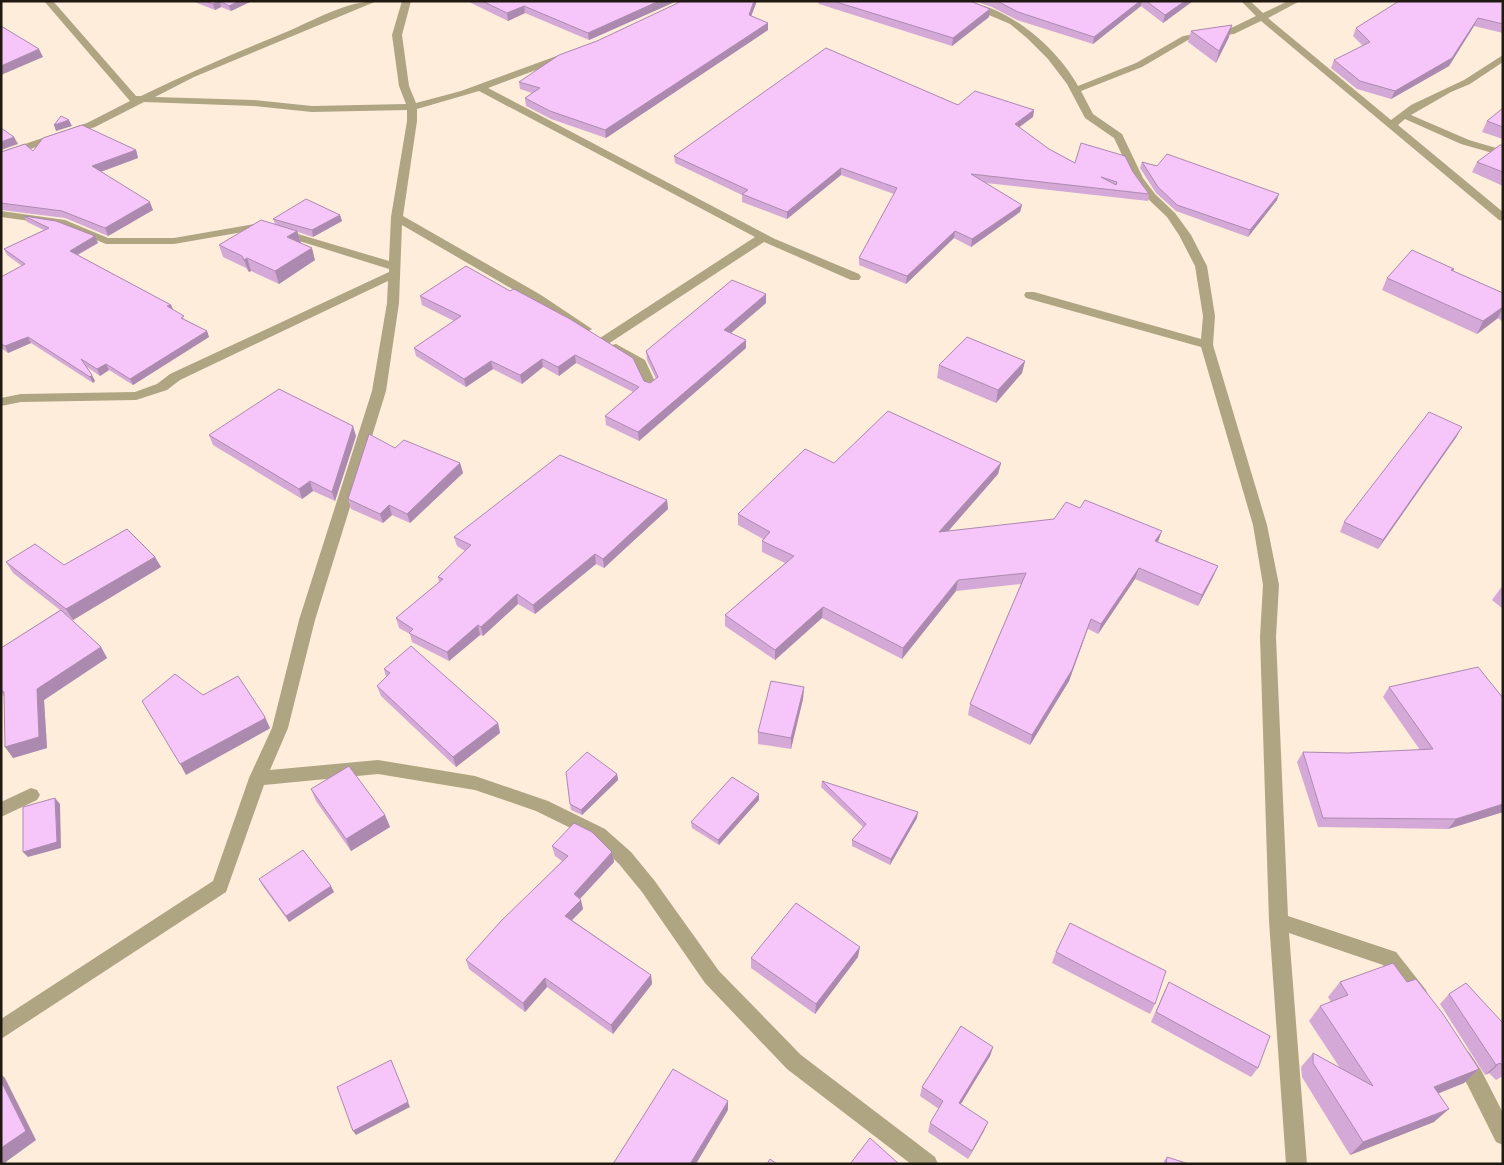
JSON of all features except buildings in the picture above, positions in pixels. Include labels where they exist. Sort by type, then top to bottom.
[{"type":"street","points":[[48,1],[133,99],[253,104],[312,109],[412,107],[480,88],[576,52]]},
{"type":"street","points":[[1,156],[91,125],[192,75],[302,28],[373,1]]},
{"type":"street","points":[[1,1030],[220,886],[258,778],[280,728],[308,620],[379,391],[393,303],[397,217],[412,121],[412,107],[404,86],[397,35],[406,1]]},
{"type":"street","points":[[960,1],[993,12],[1013,22],[1051,57],[1076,90],[1089,116],[1118,136],[1138,178],[1151,196],[1171,215],[1185,235],[1201,266],[1209,316],[1207,345],[1260,525],[1271,585],[1268,637],[1278,920],[1297,1164]]},
{"type":"street","points":[[1245,1],[1503,218]]},
{"type":"street","points":[[1076,90],[1140,65],[1186,38],[1231,32],[1296,1]]},
{"type":"street","points":[[1392,124],[1406,116],[1416,107],[1447,90],[1467,82],[1503,58]]},
{"type":"street","points":[[480,88],[763,237],[855,277]]},
{"type":"street","points":[[1406,116],[1465,142],[1503,153]]},
{"type":"street","points":[[1,214],[61,222],[106,241],[174,241],[261,226],[395,270]]},
{"type":"street","points":[[397,217],[537,298],[640,363],[651,386]]},
{"type":"street","points":[[604,341],[763,237]]},
{"type":"street","points":[[1,402],[21,398],[136,396],[162,388],[175,377],[395,270]]},
{"type":"street","points":[[1030,295],[1207,345]]},
{"type":"street","points":[[258,778],[378,766],[475,783],[542,806],[599,834],[625,858],[648,886],[712,977],[794,1062],[928,1164]]},
{"type":"street","points":[[1,810],[31,795]]},
{"type":"street","points":[[1278,920],[1388,958],[1432,1014]]},
{"type":"street","points":[[1454,1045],[1474,1078],[1503,1135]]}]
